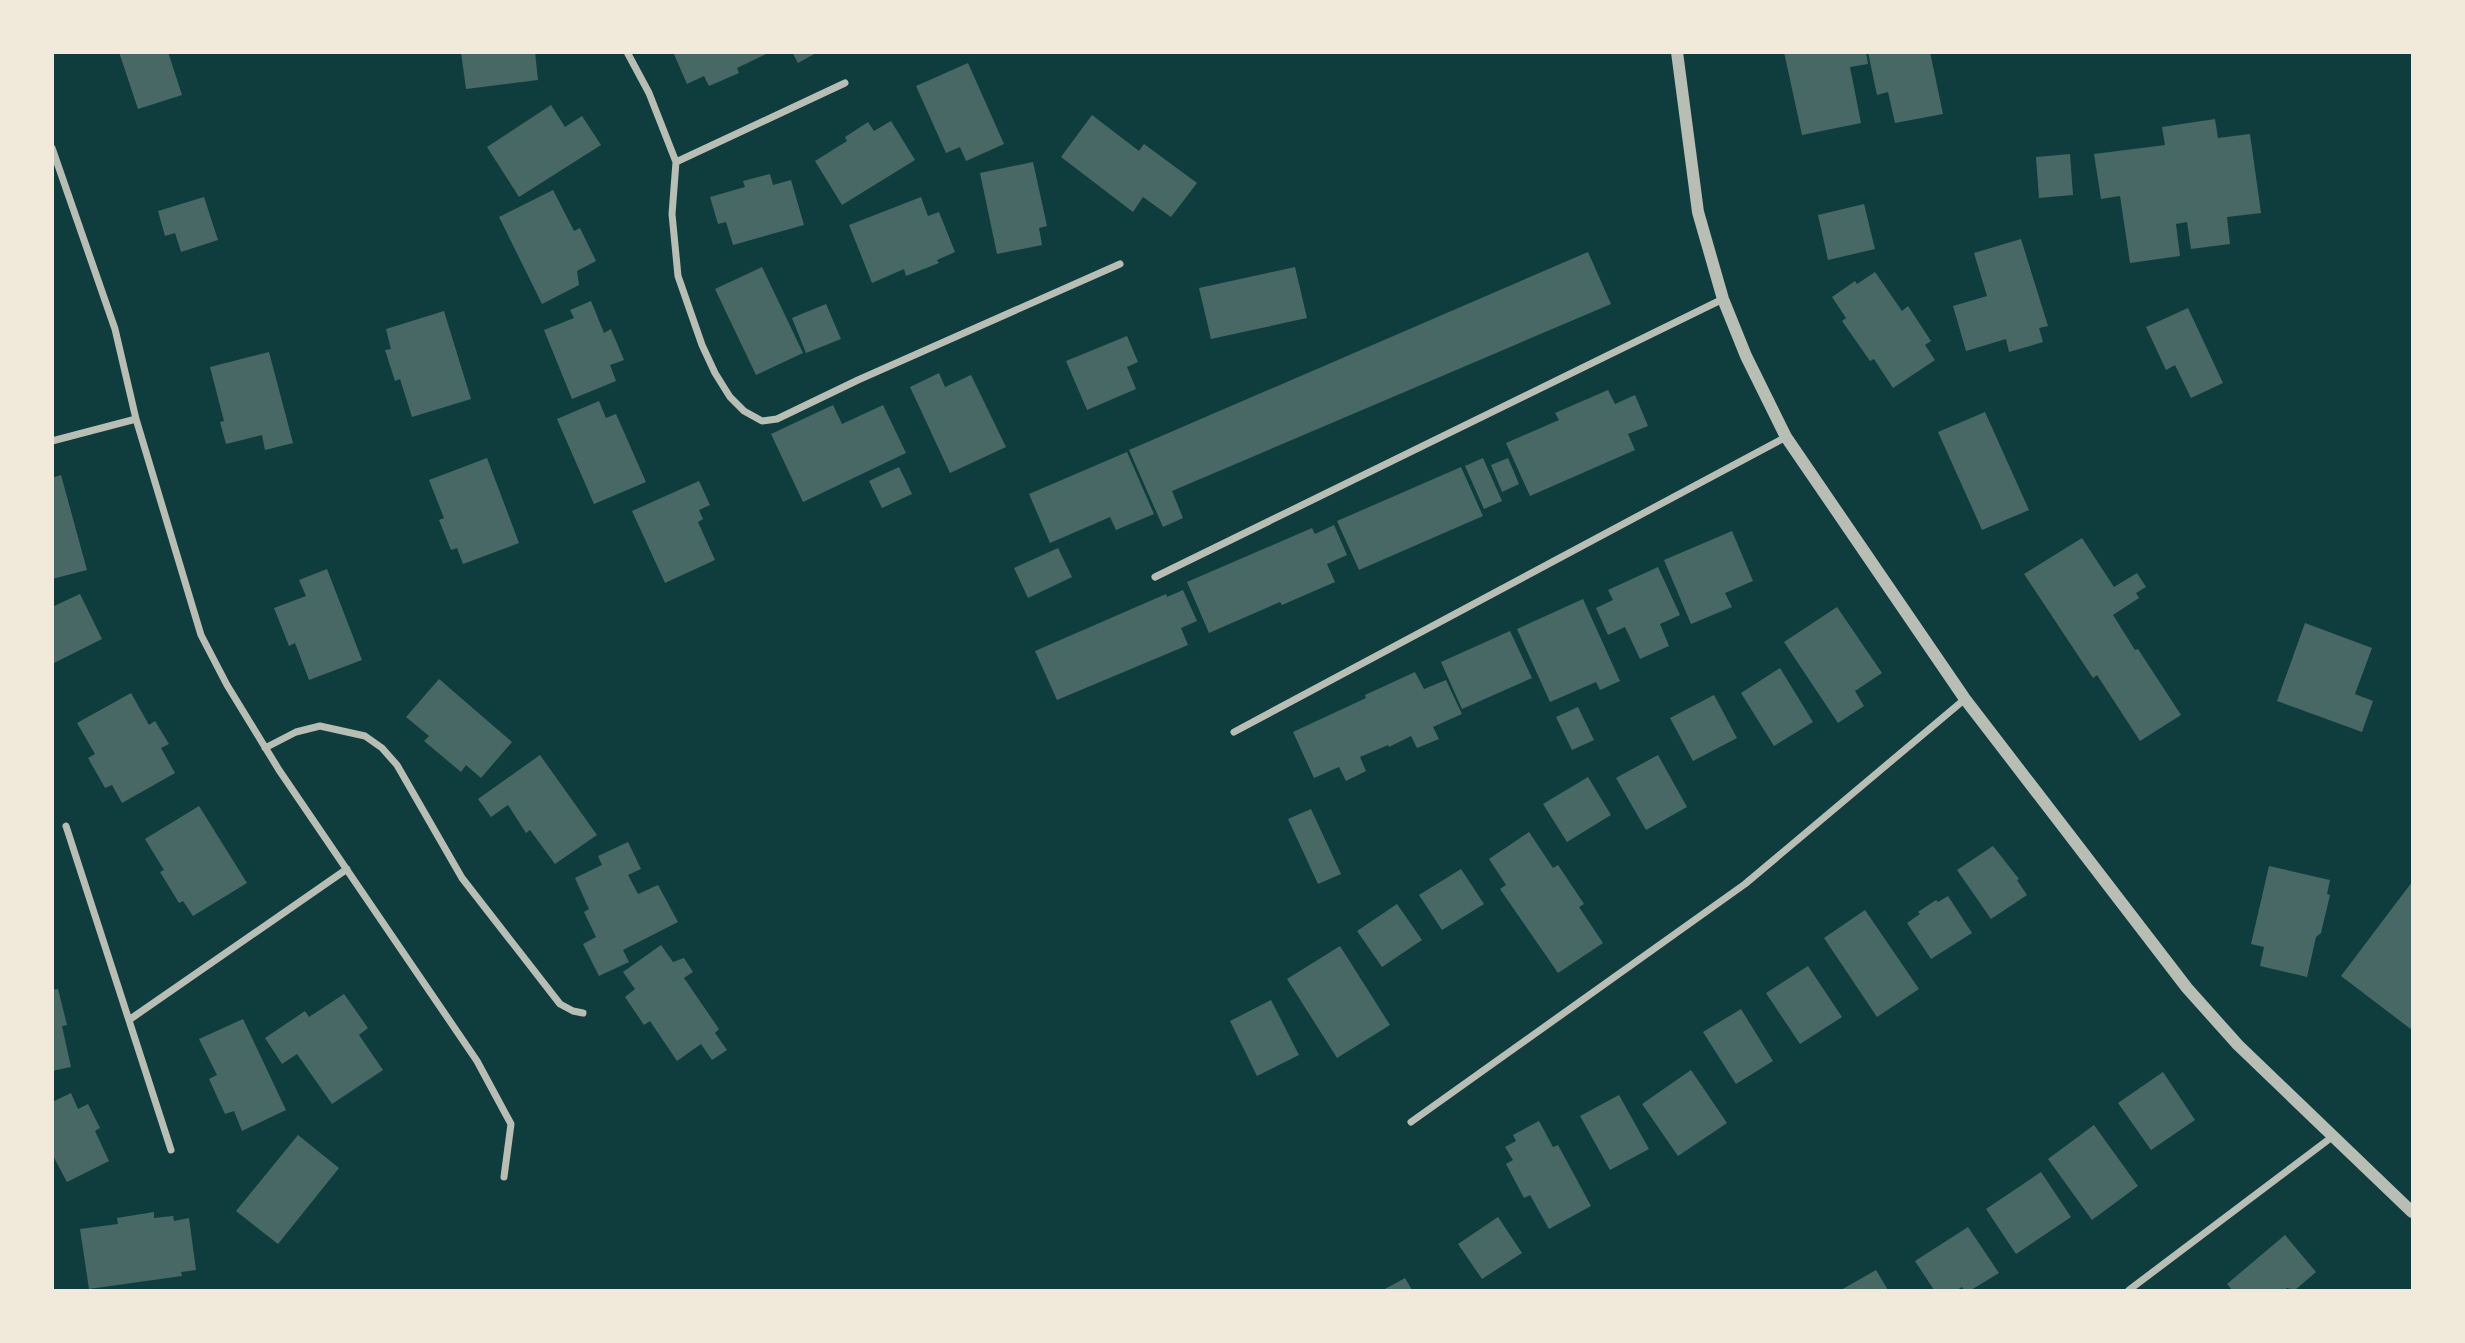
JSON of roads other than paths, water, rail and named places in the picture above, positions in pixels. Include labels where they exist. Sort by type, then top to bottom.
[{"type":"street","points":[[628,52],[649,93],[676,162],[672,214],[678,276],[702,345],[730,397],[744,411],[762,421],[777,419],[858,380],[1120,264]]},
{"type":"street","points":[[1677,52],[1698,212],[1723,299],[1746,356],[1786,437],[1965,699],[2187,988],[2238,1045],[2413,1212]]},
{"type":"street","points":[[676,162],[845,83]]},
{"type":"street","points":[[52,148],[115,330],[136,419],[201,635],[265,748],[477,1061],[511,1124],[504,1177]]},
{"type":"street","points":[[1156,576],[1723,299]]},
{"type":"street","points":[[52,441],[136,419]]},
{"type":"street","points":[[1234,732],[1786,437]]},
{"type":"street","points":[[1411,1122],[1745,884],[1965,699]]},
{"type":"street","points":[[265,748],[296,732],[320,726],[365,736],[382,748],[397,765],[462,878],[561,1004],[583,1013]]},
{"type":"street","points":[[66,825],[171,1150]]},
{"type":"street","points":[[129,1020],[347,869]]},
{"type":"street","points":[[2129,1290],[2332,1137]]}]
